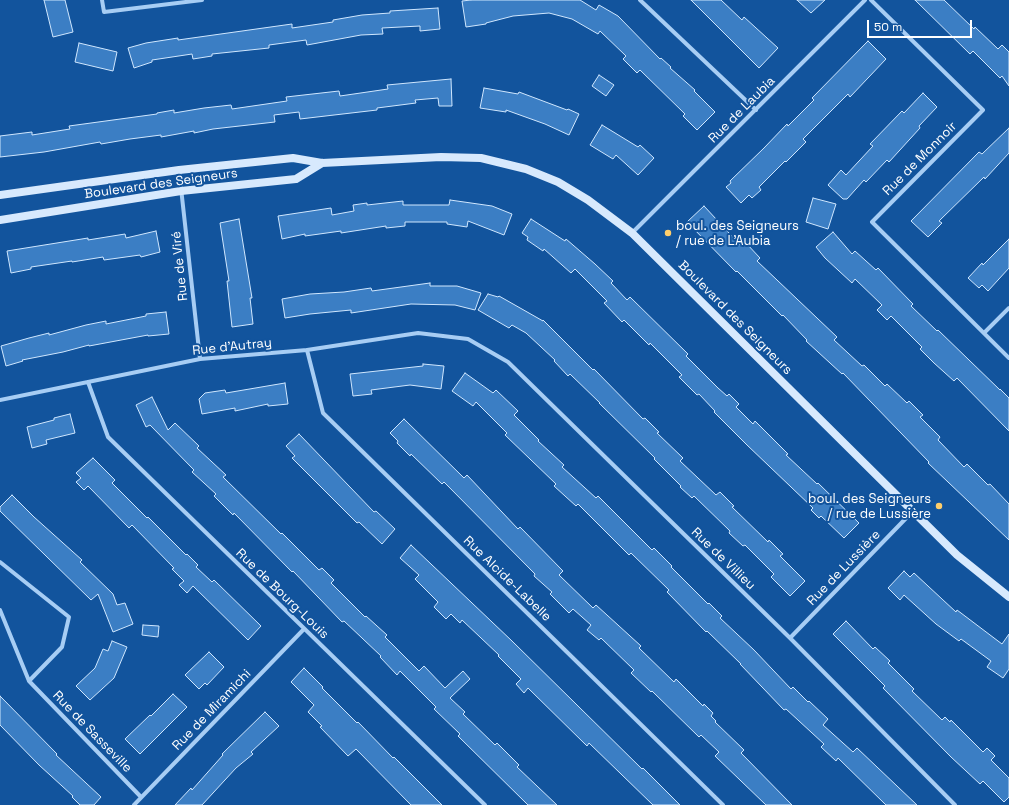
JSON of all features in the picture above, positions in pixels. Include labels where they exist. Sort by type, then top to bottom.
[{"type":"street","points":[[102,0],[104,12],[202,0]]},
{"type":"street","points":[[640,0],[756,110]]},
{"type":"street","name":"Rue de Laubia","points":[[632,233],[865,0]]},
{"type":"street","name":"Rue de Monnoir","points":[[870,0],[982,110],[872,222],[984,333]]},
{"type":"street","name":"Boulevard des Seigneurs","points":[[0,195],[179,170],[293,158],[322,163],[441,157],[481,158],[526,169],[558,182],[588,200],[632,233],[957,555],[1009,597]]},
{"type":"street","name":"Boulevard des Seigneurs","points":[[0,220],[182,191],[296,179],[322,163]]},
{"type":"street","name":"Rue de Viré","points":[[179,170],[200,359]]},
{"type":"street","points":[[1009,308],[984,333],[1009,358]]},
{"type":"street","name":"Rue d'Autray","points":[[0,400],[200,359],[307,350],[418,333],[468,339]]},
{"type":"street","name":"Rue de Villieu","points":[[468,339],[508,362],[790,638],[955,805]]},
{"type":"street","name":"Rue Alcide-Labelle","points":[[307,350],[323,413],[722,805]]},
{"type":"street","name":"Rue de Bourg-Louis","points":[[88,382],[108,437],[485,805]]},
{"type":"street","name":"Rue de Lussière","points":[[790,638],[914,511]]},
{"type":"street","points":[[0,562],[68,617],[62,647],[29,681]]},
{"type":"street","name":"Rue de Sasseville","points":[[0,610],[29,681],[141,797]]},
{"type":"street","name":"Rue de Miramichi","points":[[134,805],[304,629]]},
{"type":"building","points":[[44,0],[65,0],[73,32],[53,37]]},
{"type":"building","points":[[580,0],[596,10],[599,5],[618,16],[660,59],[661,58],[695,90],[694,91],[715,112],[697,130],[683,116],[685,114],[640,70],[637,73],[623,59],[626,56],[600,31],[598,34],[572,19],[549,13],[513,16],[486,24],[466,27],[462,1]]},
{"type":"building","points":[[691,0],[721,0],[742,20],[744,17],[778,48],[759,68]]},
{"type":"building","points":[[797,0],[825,0],[811,13]]},
{"type":"building","points":[[915,0],[944,0],[974,29],[975,27],[998,49],[1002,45],[1009,52],[1009,86],[1002,76],[1000,78],[973,51],[970,54]]},
{"type":"building","points":[[438,8],[440,29],[420,31],[420,26],[382,28],[383,34],[361,35],[307,45],[306,40],[269,45],[269,48],[212,54],[212,56],[193,59],[192,54],[152,60],[152,62],[134,68],[128,48],[146,43],[178,38],[178,40],[292,24],[292,28],[333,22],[333,20],[362,15],[390,13],[390,11]]},
{"type":"building","points":[[868,41],[886,59],[850,97],[848,94],[803,139],[806,142],[759,187],[761,190],[752,198],[749,195],[741,203],[726,187],[731,183],[730,181],[787,124],[788,126],[814,100],[812,98]]},
{"type":"building","points":[[79,43],[117,52],[113,71],[75,62]]},
{"type":"building","points":[[599,75],[614,85],[606,96],[592,86]]},
{"type":"building","points":[[451,79],[452,106],[439,106],[438,98],[415,100],[416,103],[377,108],[377,110],[300,119],[299,112],[274,115],[275,122],[213,129],[194,133],[194,131],[161,137],[161,135],[101,144],[100,142],[44,152],[0,157],[0,136],[32,132],[32,135],[70,129],[69,126],[157,114],[174,110],[174,113],[231,105],[232,109],[287,101],[286,97],[339,91],[340,96],[388,89],[387,85]]},
{"type":"building","points":[[484,88],[518,94],[519,92],[579,114],[569,135],[545,124],[506,110],[506,112],[480,108]]},
{"type":"building","points":[[923,93],[937,107],[889,162],[887,160],[866,182],[864,180],[847,199],[843,199],[828,185],[841,170],[846,175],[873,146],[870,144],[902,111],[904,113]]},
{"type":"building","points":[[602,125],[638,147],[640,145],[654,158],[638,175],[616,155],[613,159],[590,145]]},
{"type":"building","points":[[1009,128],[1009,153],[985,179],[984,177],[939,221],[942,223],[928,237],[911,221],[979,152],[982,154]]},
{"type":"building","points":[[813,198],[836,204],[828,229],[806,222]]},
{"type":"building","points":[[450,200],[492,206],[512,214],[504,235],[468,221],[467,227],[447,224],[447,222],[405,222],[405,226],[386,228],[386,226],[341,233],[341,231],[305,236],[305,234],[282,239],[278,216],[331,208],[332,215],[354,211],[353,205],[367,203],[367,205],[403,201],[403,205],[449,205]]},
{"type":"building","points":[[704,206],[742,247],[746,243],[760,258],[757,261],[837,337],[834,340],[862,366],[864,365],[885,386],[887,384],[907,403],[909,401],[923,415],[920,417],[940,437],[938,440],[964,467],[967,464],[988,485],[990,484],[1009,504],[1009,540],[928,463],[929,462],[843,373],[842,374],[806,341],[807,340],[783,315],[782,316],[737,271],[736,272],[687,222]]},
{"type":"building","points":[[239,219],[252,298],[250,298],[253,324],[232,327],[227,281],[229,281],[220,223]]},
{"type":"building","points":[[531,219],[565,241],[566,239],[595,264],[613,281],[611,283],[627,300],[630,297],[688,354],[686,356],[718,388],[727,396],[729,394],[739,404],[736,407],[753,424],[755,421],[788,454],[786,455],[817,484],[818,483],[859,523],[844,538],[821,516],[819,518],[811,510],[813,508],[714,412],[715,411],[699,394],[697,395],[679,377],[682,375],[650,343],[649,345],[624,320],[622,322],[604,303],[607,301],[575,269],[571,273],[544,249],[543,251],[527,240],[528,237],[522,233]]},
{"type":"building","points":[[156,231],[160,252],[141,257],[140,255],[104,260],[103,257],[72,261],[31,267],[31,269],[11,273],[7,251],[88,238],[88,240],[125,234],[126,238]]},
{"type":"building","points":[[833,232],[852,254],[855,251],[876,270],[878,268],[913,304],[911,306],[1009,398],[1009,431],[957,378],[954,381],[934,363],[920,349],[922,347],[891,316],[887,320],[877,310],[882,305],[855,279],[852,283],[825,258],[816,247]]},
{"type":"building","points":[[1009,239],[1009,268],[988,291],[982,285],[979,288],[968,278],[982,263],[983,265]]},
{"type":"building","points":[[430,283],[430,286],[457,286],[481,293],[475,310],[455,305],[411,304],[351,313],[351,310],[285,318],[282,299],[310,294],[344,292],[371,288],[372,291]]},
{"type":"building","points":[[488,294],[499,296],[543,320],[643,419],[645,418],[659,432],[657,433],[683,458],[680,461],[716,495],[720,492],[734,506],[732,507],[768,542],[769,540],[783,554],[780,556],[805,581],[790,596],[771,577],[774,574],[745,545],[743,546],[729,533],[730,531],[694,496],[692,498],[680,487],[681,486],[654,459],[655,458],[600,403],[570,374],[568,376],[554,361],[555,360],[526,333],[512,325],[509,328],[478,310]]},
{"type":"building","points":[[166,312],[169,334],[148,335],[89,345],[22,360],[23,361],[6,366],[1,346],[86,325],[106,321],[106,324],[146,316],[146,314]]},
{"type":"building","points":[[423,364],[444,366],[441,389],[410,385],[371,390],[372,394],[353,396],[350,374],[423,366]]},
{"type":"building","points":[[465,373],[493,393],[496,390],[518,411],[514,415],[539,440],[538,441],[564,465],[562,467],[596,498],[598,496],[652,550],[654,548],[708,604],[709,603],[722,616],[720,618],[754,650],[791,689],[793,687],[828,719],[823,725],[853,752],[857,748],[917,805],[886,805],[838,758],[836,761],[821,747],[824,744],[786,709],[784,710],[741,664],[707,631],[706,632],[667,592],[669,590],[631,553],[629,555],[578,504],[576,506],[554,486],[556,484],[505,435],[507,433],[476,402],[473,406],[452,391]]},
{"type":"building","points":[[285,383],[288,404],[268,406],[268,404],[235,411],[235,408],[202,414],[199,399],[205,393],[225,390],[226,393]]},
{"type":"building","points":[[152,397],[168,430],[175,423],[199,446],[197,448],[226,475],[223,477],[319,570],[322,568],[334,580],[331,583],[365,617],[366,616],[387,635],[385,637],[419,671],[424,666],[445,688],[463,671],[470,679],[450,698],[465,712],[463,714],[495,745],[497,743],[519,765],[517,767],[557,805],[528,805],[458,736],[460,734],[434,709],[436,707],[400,671],[397,675],[380,657],[381,656],[344,621],[342,622],[293,571],[292,572],[234,513],[233,515],[214,496],[216,494],[192,472],[194,470],[150,425],[146,427],[136,405]]},
{"type":"building","points":[[70,414],[75,433],[46,440],[47,444],[32,448],[27,427]]},
{"type":"building","points":[[404,419],[464,478],[467,475],[518,529],[520,527],[563,571],[559,575],[593,608],[596,605],[641,646],[639,648],[674,682],[676,679],[703,706],[704,704],[713,713],[711,716],[716,721],[715,722],[744,750],[741,753],[792,805],[766,805],[715,756],[719,752],[701,735],[699,737],[652,691],[651,692],[631,673],[634,670],[601,638],[599,640],[587,630],[591,625],[573,609],[569,613],[550,594],[552,592],[534,576],[535,574],[444,482],[442,484],[411,454],[410,456],[397,443],[398,441],[390,433]]},
{"type":"building","points":[[299,434],[374,512],[376,511],[395,529],[382,544],[359,522],[357,523],[292,458],[295,456],[286,446]]},
{"type":"building","points":[[93,458],[115,480],[112,483],[198,565],[196,567],[212,582],[214,580],[261,626],[248,640],[193,586],[187,593],[179,585],[184,581],[172,569],[174,568],[132,525],[129,528],[88,486],[84,490],[76,482],[81,478],[76,473]]},
{"type":"building","points":[[12,495],[82,560],[80,562],[113,594],[117,605],[125,603],[133,624],[113,632],[98,594],[91,600],[0,511],[0,507]]},
{"type":"building","points":[[411,545],[680,805],[653,805],[589,743],[587,746],[528,688],[524,693],[516,684],[521,679],[498,656],[499,655],[462,620],[460,623],[451,614],[446,619],[434,607],[438,602],[415,579],[419,575],[400,558]]},
{"type":"building","points":[[904,571],[910,577],[914,573],[956,612],[957,610],[1002,644],[1009,634],[1009,669],[1003,678],[987,667],[991,661],[961,639],[959,641],[936,624],[904,595],[900,600],[888,588]]},
{"type":"building","points":[[846,621],[873,649],[875,647],[890,661],[888,663],[914,689],[912,691],[942,720],[945,717],[950,722],[951,720],[983,752],[987,748],[995,756],[991,760],[1009,778],[1009,797],[1004,802],[983,781],[980,784],[951,757],[883,688],[885,686],[833,634]]},
{"type":"building","points":[[143,625],[159,626],[158,637],[142,635]]},
{"type":"building","points":[[112,641],[127,647],[114,678],[90,700],[76,686],[95,668],[103,649],[108,651]]},
{"type":"building","points":[[209,652],[224,667],[207,685],[205,683],[199,689],[185,675]]},
{"type":"building","points":[[304,668],[357,723],[358,722],[442,805],[411,805],[356,749],[348,756],[320,727],[322,726],[308,712],[314,705],[291,682]]},
{"type":"building","points":[[173,694],[187,707],[140,754],[125,739]]},
{"type":"building","points":[[0,696],[57,754],[56,755],[101,797],[94,805],[80,805],[72,797],[73,796],[39,765],[0,725]]},
{"type":"building","points":[[265,712],[279,726],[251,752],[253,754],[236,768],[202,805],[175,805],[191,788],[192,790],[223,755],[222,754]]},
{"type":"place","name":"boul. des Seigneurs / rue de L'Aubia","points":[[668,233]]},
{"type":"place","name":"boul. des Seigneurs / rue de Lussière","points":[[939,506]]}]
